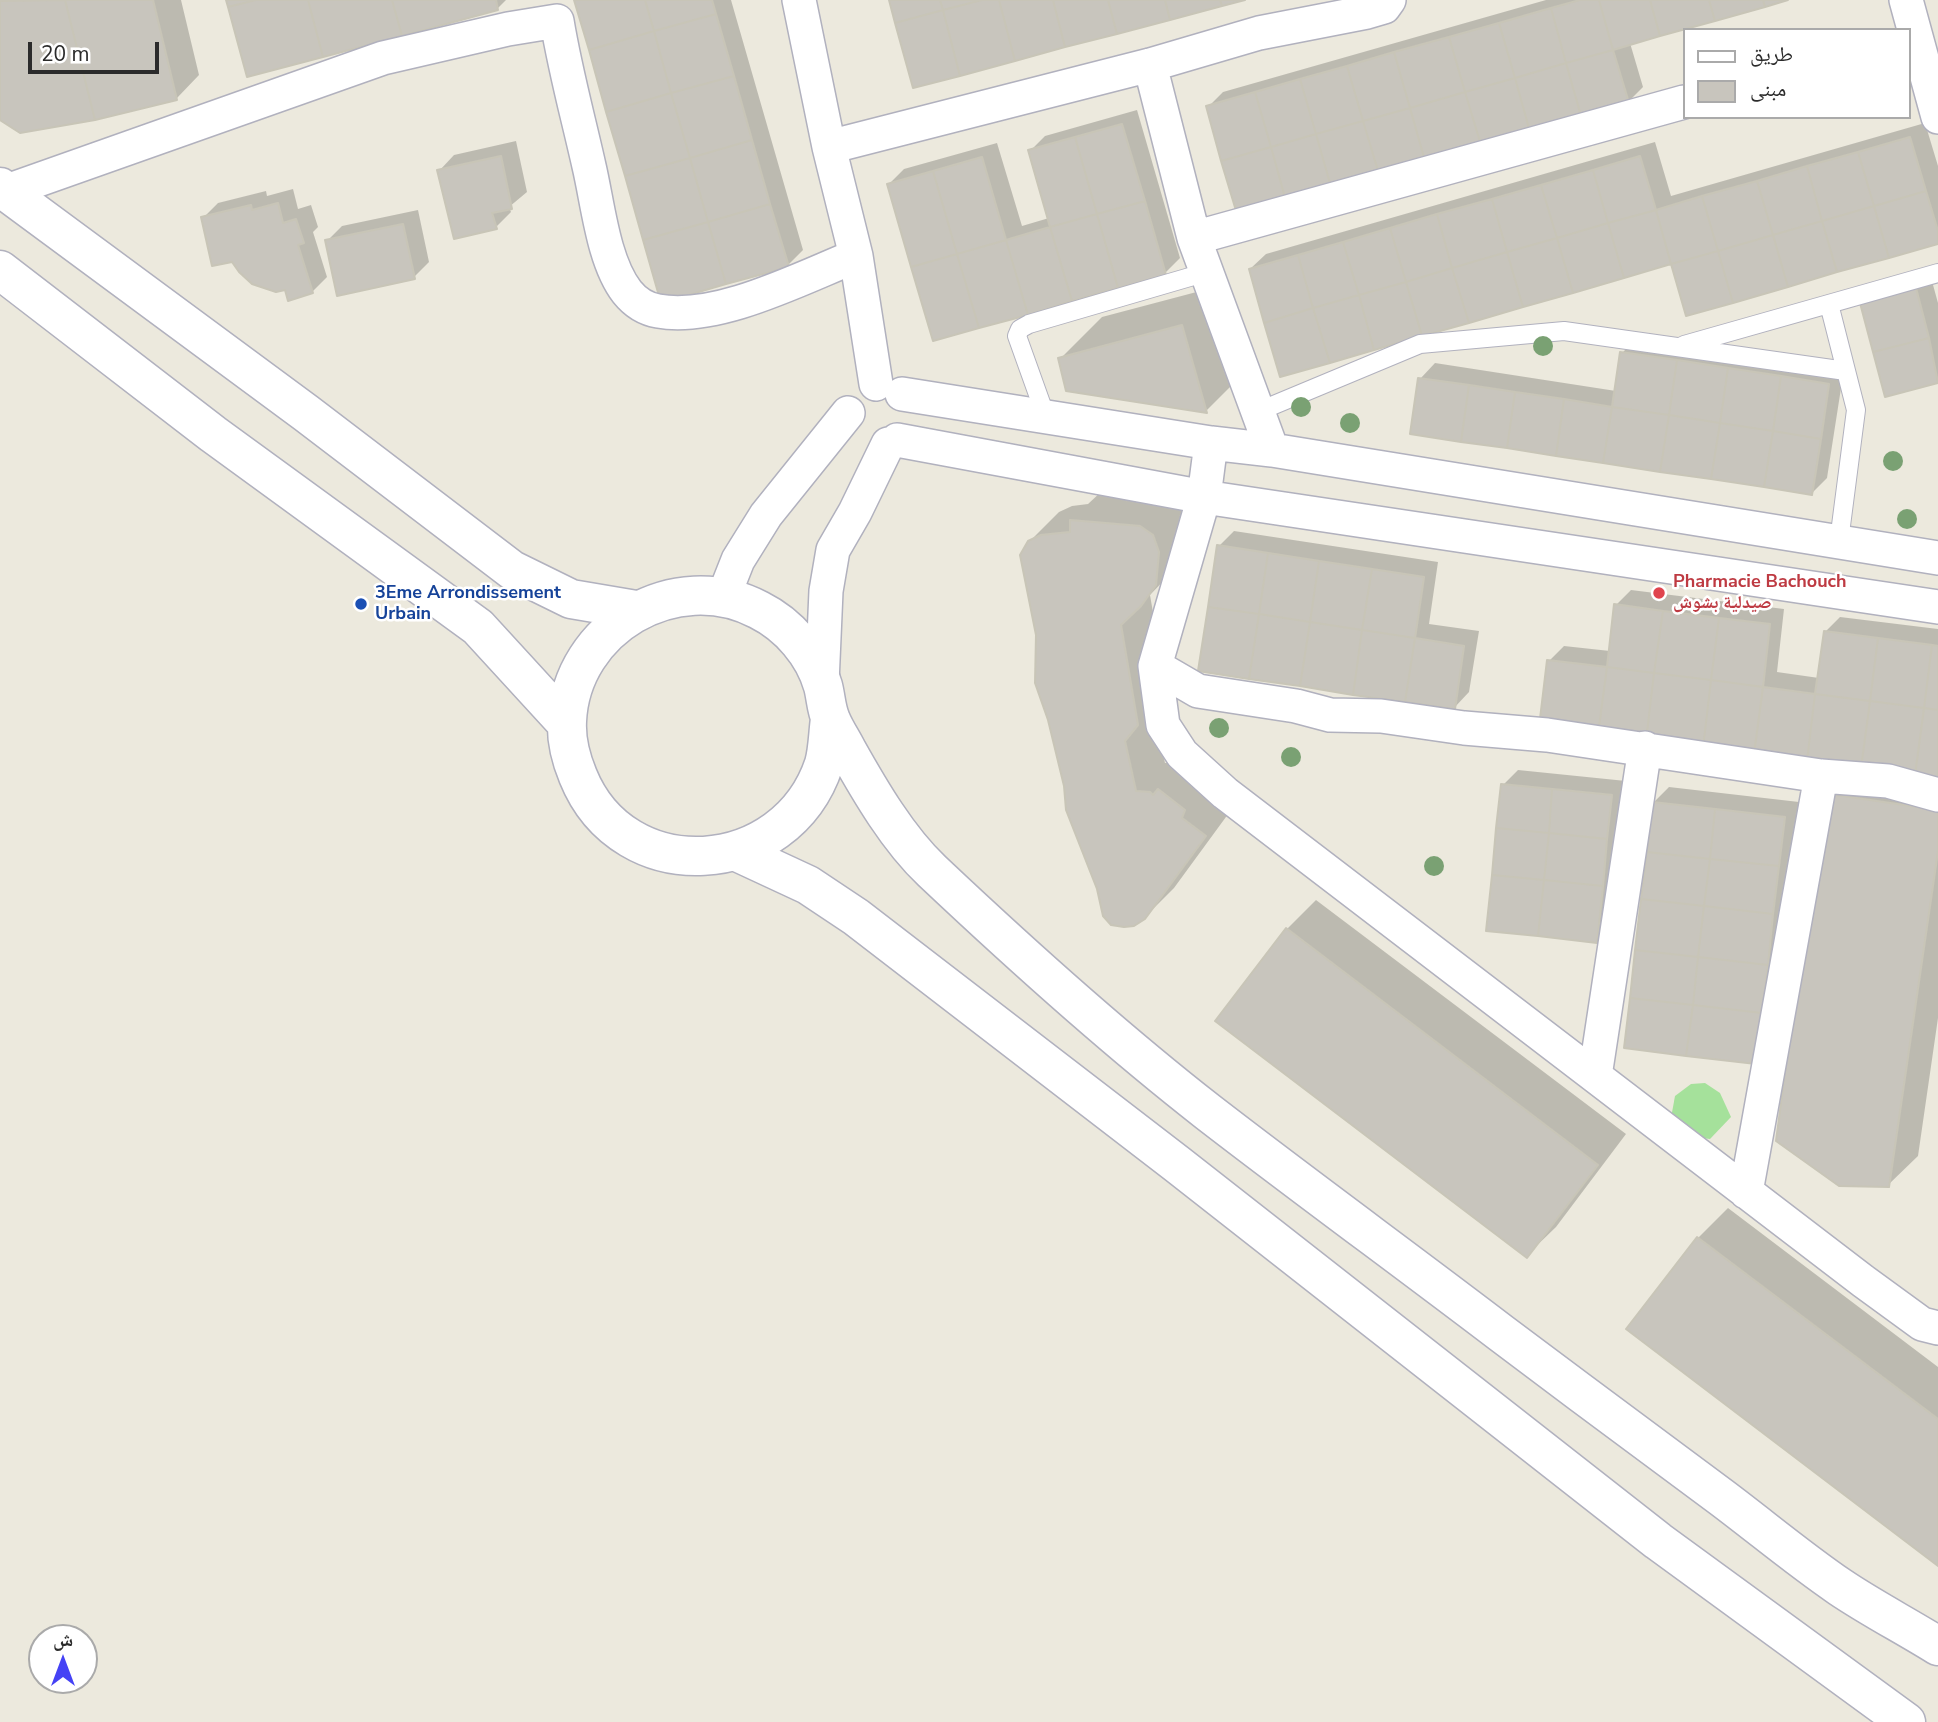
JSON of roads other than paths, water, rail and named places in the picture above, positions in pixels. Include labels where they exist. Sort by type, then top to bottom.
[{"type":"street","points":[[799,0],[829,147],[889,389],[910,413],[904,433],[892,442],[833,550],[826,591],[826,701],[825,762],[806,801],[776,832],[737,852],[702,858],[666,853],[634,840],[605,819],[584,791],[571,758],[566,723],[572,689],[586,657],[608,630],[636,610],[662,600],[689,596],[723,598],[756,608],[785,627],[807,652],[826,701],[873,796],[924,864],[1031,964],[1216,1118],[1842,1588],[1938,1646]]},
{"type":"street","points":[[829,147],[1150,65],[1259,33],[1367,12],[1384,7],[1389,0]]},
{"type":"street","points":[[1906,0],[1912,39],[1938,117]]},
{"type":"street","points":[[4,189],[383,58],[508,29],[558,10],[571,92],[609,255],[626,290],[634,299],[644,307],[658,311],[703,311],[741,302],[856,256]]},
{"type":"street","points":[[1150,65],[1194,238],[1272,450]]},
{"type":"street","points":[[1194,238],[1682,103]]},
{"type":"street","points":[[4,189],[512,570],[571,599],[636,610]]},
{"type":"street","points":[[0,270],[213,434],[478,627],[566,723]]},
{"type":"street","points":[[723,598],[738,560],[766,515],[848,413],[853,397],[859,391],[889,389],[1046,417],[1272,450],[1938,558]]},
{"type":"street","points":[[848,413],[853,432],[868,444],[892,442],[1205,498],[1938,607]]},
{"type":"street","points":[[1211,443],[1205,498],[1155,666],[1163,725],[1182,754],[1225,793],[1746,1192],[1902,1310],[1922,1324],[1938,1328]]},
{"type":"street","points":[[1155,666],[1198,691],[1296,706],[1330,715],[1381,716],[1464,728],[1547,735],[1821,776],[1888,781],[1938,795]]},
{"type":"street","points":[[1595,1076],[1645,748]]},
{"type":"street","points":[[1746,1192],[1821,776]]},
{"type":"street","points":[[737,852],[808,885],[856,917],[1199,1181],[1658,1541],[1906,1722]]},
{"type":"lane","points":[[1046,417],[1017,336],[1020,329],[1029,324],[1207,272]]},
{"type":"lane","points":[[1677,347],[1938,273]]},
{"type":"lane","points":[[1829,304],[1856,410],[1839,541]]},
{"type":"lane","points":[[1257,412],[1420,344],[1564,331],[1846,371]]},
{"type":"place","name":"Pharmacie Bachouch صيدلية بشوش","points":[[1659,593]]},
{"type":"place","name":"3Eme Arrondissement Urbain","points":[[361,604]]}]
